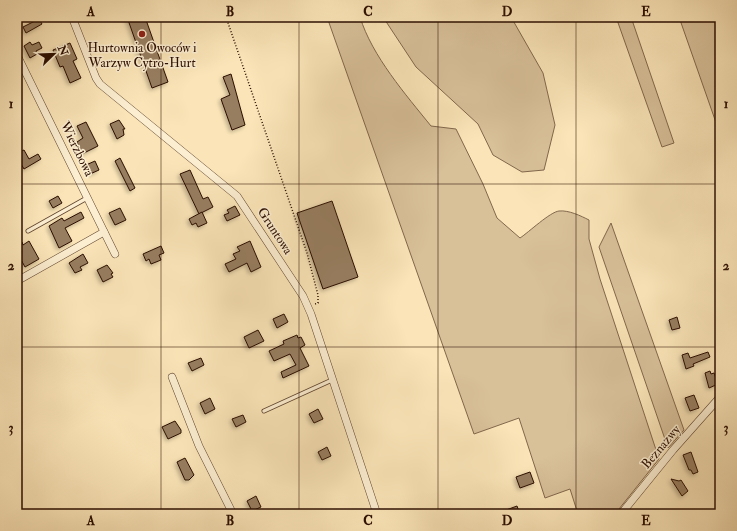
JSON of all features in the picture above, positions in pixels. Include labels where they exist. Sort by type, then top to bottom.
[{"type":"street","name":"Gruntowa","points":[[72,17],[96,78],[100,84],[237,196],[308,307],[377,514]]},
{"type":"street","name":"Wierzbowa","points":[[17,55],[115,254]]},
{"type":"street","points":[[17,281],[104,232]]},
{"type":"street","points":[[172,377],[199,446],[233,514]]},
{"type":"street","name":"Beznazwy","points":[[621,514],[673,450],[720,398]]},
{"type":"lane","points":[[28,231],[87,198]]},
{"type":"lane","points":[[264,411],[332,380]]},
{"type":"path","points":[[226,17],[307,253],[318,295],[318,302],[308,307]]},
{"type":"shaded area","points":[[327,17],[360,17],[365,32],[381,60],[431,126],[456,129],[483,184],[497,218],[520,238],[555,212],[571,212],[589,220],[589,239],[600,279],[659,459],[615,514],[578,514],[570,489],[545,498],[519,418],[474,434]]},
{"type":"shaded area","points":[[383,17],[511,17],[543,73],[555,125],[544,170],[522,172],[493,155],[478,124],[416,67]]},
{"type":"shaded area","points":[[616,17],[631,17],[674,143],[662,147]]},
{"type":"shaded area","points":[[679,17],[717,17],[720,25],[720,134]]},
{"type":"shaded area","points":[[611,223],[684,430],[668,448],[599,247]]},
{"type":"building","points":[[127,17],[145,17],[168,82],[152,88]]},
{"type":"building","points":[[39,19],[42,24],[26,33],[23,27]]},
{"type":"building","points":[[30,42],[32,45],[39,42],[42,48],[36,51],[37,54],[30,58],[24,46]]},
{"type":"building","points":[[70,43],[77,59],[73,61],[81,78],[70,83],[63,66],[60,67],[53,50]]},
{"type":"building","points":[[231,74],[245,125],[232,130],[221,99],[230,95],[223,77]]},
{"type":"building","points":[[119,120],[125,129],[123,129],[124,135],[117,139],[110,124]]},
{"type":"building","points":[[86,122],[98,146],[82,154],[77,142],[83,138],[77,126]]},
{"type":"building","points":[[24,150],[29,159],[38,154],[41,159],[24,169],[17,157],[17,153]]},
{"type":"building","points":[[120,158],[135,188],[130,191],[115,161]]},
{"type":"building","points":[[95,161],[99,170],[90,174],[86,165]]},
{"type":"building","points":[[190,170],[203,199],[208,197],[213,207],[199,214],[180,174]]},
{"type":"building","points":[[58,196],[62,203],[53,208],[49,201]]},
{"type":"building","points":[[332,201],[358,277],[323,289],[297,213]]},
{"type":"building","points":[[235,206],[240,215],[227,221],[224,215],[229,213],[227,210]]},
{"type":"building","points":[[120,208],[126,220],[115,225],[109,213]]},
{"type":"building","points":[[81,212],[84,218],[65,228],[72,241],[59,248],[49,226],[62,218],[64,221]]},
{"type":"building","points":[[202,212],[207,223],[198,227],[196,223],[192,225],[189,219]]},
{"type":"building","points":[[29,241],[39,259],[25,267],[19,256],[17,257],[17,245],[22,242],[23,245]]},
{"type":"building","points":[[250,241],[261,267],[251,272],[247,263],[229,272],[225,264],[236,259],[233,254],[240,251],[237,247]]},
{"type":"building","points":[[161,246],[164,253],[159,255],[161,260],[151,264],[149,259],[146,261],[143,254]]},
{"type":"building","points":[[83,254],[88,263],[80,267],[82,270],[75,273],[69,263]]},
{"type":"building","points":[[107,265],[113,273],[111,274],[113,277],[103,282],[97,270]]},
{"type":"building","points":[[284,314],[288,322],[277,328],[273,319]]},
{"type":"building","points":[[677,317],[680,328],[672,330],[669,320]]},
{"type":"building","points":[[258,330],[264,341],[249,348],[244,337]]},
{"type":"building","points":[[297,335],[298,338],[301,337],[305,345],[300,348],[309,366],[283,378],[281,372],[296,365],[290,354],[274,361],[269,351],[284,344],[283,341]]},
{"type":"building","points":[[708,352],[710,357],[693,364],[694,366],[686,369],[682,355],[688,353],[690,358]]},
{"type":"building","points":[[201,358],[204,365],[192,371],[188,363]]},
{"type":"building","points":[[710,371],[711,374],[714,373],[718,384],[709,388],[705,373]]},
{"type":"building","points":[[694,395],[699,408],[690,411],[685,398]]},
{"type":"building","points":[[210,398],[215,409],[205,414],[200,403]]},
{"type":"building","points":[[318,409],[323,419],[314,423],[309,414]]},
{"type":"building","points":[[243,415],[246,422],[236,427],[232,419]]},
{"type":"building","points":[[175,421],[181,430],[181,433],[168,439],[162,427]]},
{"type":"building","points":[[327,447],[331,456],[322,460],[318,452]]},
{"type":"building","points":[[691,452],[698,472],[693,474],[691,470],[689,470],[683,455]]},
{"type":"building","points":[[185,458],[194,475],[189,480],[185,480],[177,462]]},
{"type":"building","points":[[530,472],[534,483],[520,488],[516,477]]},
{"type":"building","points":[[671,479],[681,480],[688,491],[682,496]]},
{"type":"building","points":[[256,496],[261,507],[252,511],[247,501]]},
{"type":"building","points":[[517,506],[520,514],[498,514],[498,513]]},
{"type":"place","name":"Hurtownia Owoców i Warzyw Cytro-Hurt","points":[[142,34]]}]
